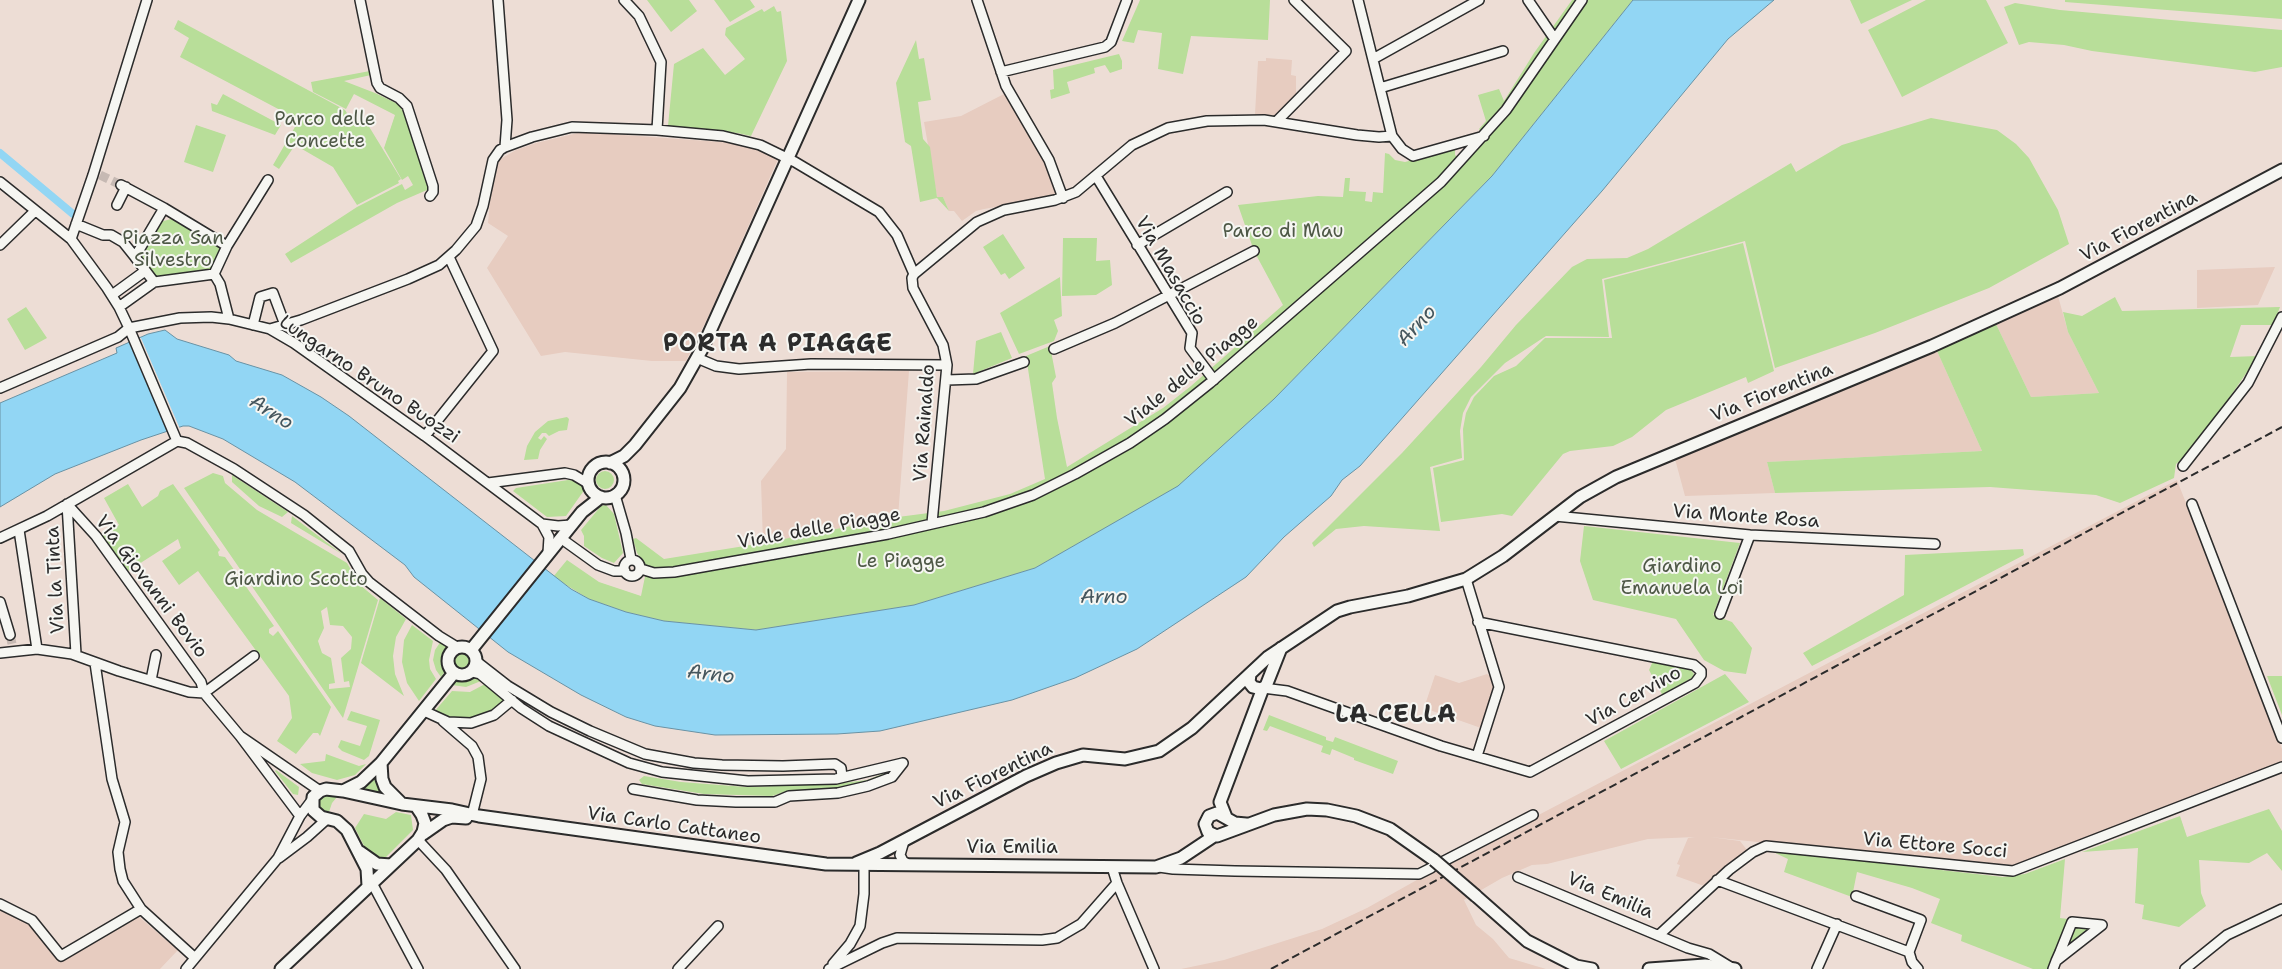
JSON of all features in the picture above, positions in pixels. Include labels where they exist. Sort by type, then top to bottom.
[{"type":"main road","points":[[582,512],[590,487],[589,474],[594,466],[601,463],[610,463],[624,456],[635,445],[676,392],[697,358],[789,159],[859,0]]},
{"type":"main road","name":"Via Fiorentina","points":[[860,863],[1026,776],[1056,763],[1083,755],[1125,760],[1159,751],[1192,728],[1239,682],[1268,657],[1345,608],[1408,596],[1466,579],[1503,556],[1593,489],[1628,471],[1924,350],[2060,288],[2282,170]]},
{"type":"main road","points":[[622,474],[635,445]]},
{"type":"main road","points":[[474,646],[457,648],[452,651],[448,659],[449,667],[454,673],[463,675],[474,666],[474,646],[582,512],[601,497],[615,495],[623,484],[622,474],[618,467],[610,463]]},
{"type":"main road","points":[[590,487],[601,497]]},
{"type":"main road","points":[[1281,648],[1262,685],[1211,804],[1206,828],[1214,836],[1274,815],[1307,809],[1336,812],[1370,820],[1390,829],[1436,863],[1527,941],[1578,967],[1592,969]]},
{"type":"main road","points":[[1226,832],[1228,825],[1220,802],[1262,685],[1263,670],[1252,672],[1249,682],[1262,685]]},
{"type":"main road","points":[[343,791],[361,782],[381,763],[454,673]]},
{"type":"main road","points":[[381,763],[381,774],[385,787],[402,804]]},
{"type":"main road","name":"Via Carlo Cattaneo","points":[[320,791],[326,789],[343,791],[402,804],[452,810],[476,816],[817,863],[860,863]]},
{"type":"main road","points":[[320,791],[312,800],[312,807],[316,814],[337,821],[344,826],[367,868],[370,884]]},
{"type":"main road","points":[[416,806],[425,820],[420,837]]},
{"type":"main road","points":[[1210,814],[1219,813],[1235,823],[1246,824]]},
{"type":"main road","name":"Via Carlo Cattaneo","points":[[281,969],[420,837],[444,820],[452,817],[476,816]]},
{"type":"main road","name":"Via Emilia","points":[[860,863],[1159,867],[1189,853],[1214,836]]},
{"type":"main road","points":[[359,851],[377,864],[391,866]]},
{"type":"main road","name":"Via Emilia","points":[[1649,969],[1691,967],[1706,959],[1734,969]]},
{"type":"street","points":[[70,239],[97,173],[147,0]]},
{"type":"street","points":[[360,0],[377,83],[380,88],[399,98],[407,106],[433,186],[430,196]]},
{"type":"street","points":[[270,329],[408,278],[439,264],[449,257],[476,226],[483,206],[493,160],[504,147],[506,120],[498,0]]},
{"type":"street","points":[[977,0],[1006,86],[1049,160],[1063,198]]},
{"type":"street","points":[[1001,72],[1105,47],[1111,42],[1127,0]]},
{"type":"street","points":[[1277,121],[1346,52],[1294,0]]},
{"type":"street","points":[[1359,0],[1392,136],[1405,152],[1414,156],[1484,136]]},
{"type":"street","points":[[1373,60],[1479,0]]},
{"type":"street","points":[[1528,0],[1554,38]]},
{"type":"street","name":"Viale delle Piagge","points":[[631,560],[638,562],[641,568],[654,573],[674,572],[888,534],[1002,506],[1075,474],[1130,443],[1166,419],[1214,380],[1441,182],[1506,110],[1582,0]]},
{"type":"street","points":[[626,2],[639,16],[661,62],[657,130]]},
{"type":"street","points":[[1380,88],[1503,51]]},
{"type":"street","points":[[914,274],[966,230],[988,216],[1004,210],[1063,198],[1080,190],[1132,145],[1168,128],[1207,122],[1253,120],[1277,121],[1379,137],[1392,136]]},
{"type":"street","name":"Via Rainaldo","points":[[504,147],[572,127],[657,130],[738,138],[753,142],[789,159],[882,215],[897,235],[914,274],[912,278],[913,288],[943,345],[947,365],[932,523]]},
{"type":"street","name":"Via Masaccio","points":[[1096,176],[1137,246],[1192,333],[1190,348],[1214,380]]},
{"type":"street","points":[[214,274],[227,246],[268,180]]},
{"type":"street","points":[[0,182],[70,239],[112,295],[120,307],[176,439],[228,465],[304,515],[349,551],[369,582],[438,636],[457,648]]},
{"type":"street","points":[[117,205],[124,186],[227,246]]},
{"type":"street","points":[[1137,246],[1227,192]]},
{"type":"street","points":[[135,257],[164,208]]},
{"type":"street","points":[[0,245],[35,211]]},
{"type":"street","points":[[76,224],[103,236],[111,235],[123,242],[154,282]]},
{"type":"street","points":[[1054,349],[1115,323],[1254,250]]},
{"type":"street","points":[[425,436],[493,352],[449,257]]},
{"type":"street","points":[[112,295],[145,271]]},
{"type":"street","points":[[120,307],[154,282],[214,274]]},
{"type":"street","points":[[214,274],[220,284],[229,319]]},
{"type":"street","points":[[254,324],[260,297],[273,293],[285,325]]},
{"type":"street","name":"Lungarno Bruno Buozzi","points":[[129,328],[180,318],[205,317],[229,319],[270,329],[287,338],[425,436],[542,524]]},
{"type":"street","points":[[2183,466],[2248,383],[2282,317]]},
{"type":"street","points":[[0,388],[118,337],[129,328]]},
{"type":"street","points":[[697,358],[716,366],[739,369],[811,364],[947,365]]},
{"type":"street","points":[[947,380],[976,379],[1024,362]]},
{"type":"street","points":[[0,538],[67,504],[176,439]]},
{"type":"street","points":[[488,483],[565,473],[574,475],[590,487]]},
{"type":"street","points":[[509,499],[507,489],[513,481]]},
{"type":"street","points":[[615,495],[624,524],[631,560],[625,564],[625,571]]},
{"type":"street","name":"Via la Tinta","points":[[67,504],[76,654]]},
{"type":"street","name":"Via Giovanni Bovio","points":[[67,504],[96,536],[201,682],[204,693],[240,736]]},
{"type":"street","points":[[2192,504],[2282,738]]},
{"type":"street","name":"Via Monte Rosa","points":[[1555,516],[1750,535],[1936,544]]},
{"type":"street","points":[[542,524],[571,525]]},
{"type":"street","points":[[542,524],[550,542],[547,555]]},
{"type":"street","points":[[19,530],[37,649]]},
{"type":"street","points":[[1720,614],[1750,535]]},
{"type":"street","name":"Viale delle Piagge","points":[[566,542],[603,567],[625,571],[628,575],[633,576],[637,575],[641,568]]},
{"type":"street","points":[[1262,685],[1287,690],[1441,746],[1477,756],[1499,687],[1466,579]]},
{"type":"street","points":[[0,602],[10,635]]},
{"type":"street","name":"Via Cervino","points":[[1477,756],[1530,772],[1695,683],[1701,675],[1701,671],[1694,665],[1478,622]]},
{"type":"street","points":[[0,653],[14,649],[37,649],[76,654],[95,663],[189,692],[204,693],[254,656]]},
{"type":"street","points":[[151,680],[156,655]]},
{"type":"street","points":[[95,663],[111,771],[125,822],[118,852],[120,869],[128,891],[141,909],[195,958]]},
{"type":"street","points":[[474,666],[590,732],[646,754],[694,763],[722,765],[783,766],[835,764],[841,768],[842,777],[836,779],[740,781],[672,774],[640,767],[549,726],[521,708],[480,674],[474,666]]},
{"type":"street","points":[[521,708],[528,698]]},
{"type":"street","points":[[443,721],[459,724],[477,722],[494,715],[512,700]]},
{"type":"street","points":[[424,711],[443,721],[470,743],[478,758],[481,779],[476,816]]},
{"type":"street","points":[[584,743],[590,732]]},
{"type":"street","points":[[240,736],[320,791]]},
{"type":"street","points":[[240,736],[300,816]]},
{"type":"street","points":[[640,767],[646,754]]},
{"type":"street","name":"Via Carlo Cattaneo","points":[[633,790],[697,800],[775,802],[789,796],[857,790],[896,774],[902,763],[853,776],[842,777]]},
{"type":"street","name":"Via Ettore Socci","points":[[1659,936],[1718,880],[1748,855],[1769,846],[2013,871],[2282,767]]},
{"type":"street","points":[[186,969],[278,858],[300,816],[312,800]]},
{"type":"street","name":"Via Emilia","points":[[1159,867],[1192,870],[1419,874],[1436,863],[1533,815]]},
{"type":"street","points":[[278,858],[307,837],[328,818]]},
{"type":"street","points":[[420,837],[446,870],[515,969]]},
{"type":"street","points":[[904,841],[900,855],[903,862],[909,865]]},
{"type":"street","points":[[1189,853],[1186,861],[1192,870]]},
{"type":"street","points":[[829,969],[847,949],[859,930],[862,915],[860,863]]},
{"type":"street","points":[[1112,867],[1154,969]]},
{"type":"street","name":"Via Emilia","points":[[1518,877],[1688,948],[1706,959]]},
{"type":"street","points":[[1718,880],[1909,952]]},
{"type":"street","points":[[829,969],[882,943],[897,938],[1042,940],[1057,938],[1081,924],[1117,883]]},
{"type":"street","points":[[370,884],[418,969]]},
{"type":"street","points":[[1856,896],[1921,920],[1909,952],[1912,962],[1918,969]]},
{"type":"street","points":[[0,904],[32,920],[61,956],[141,909]]},
{"type":"street","points":[[2185,969],[2227,936],[2282,909]]},
{"type":"street","points":[[2072,922],[2102,925],[2071,949],[2054,965],[2072,922]]},
{"type":"street","points":[[1817,969],[1836,924]]},
{"type":"street","points":[[678,969],[718,926]]},
{"type":"street","points":[[1688,948],[1692,956],[1691,967]]},
{"type":"shaded area","points":[[1266,58],[1292,60],[1291,75],[1296,76],[1296,98],[1278,116],[1255,114],[1258,61],[1266,61]]},
{"type":"shaded area","points":[[1004,94],[1024,123],[1050,168],[1058,196],[976,211],[962,221],[954,211],[949,211],[943,197],[937,197],[924,122],[961,116]]},
{"type":"shaded area","points":[[582,132],[735,143],[755,147],[778,159],[709,315],[686,361],[652,361],[565,352],[541,356],[487,268],[508,236],[488,223],[493,169],[497,161],[516,150],[536,143]]},
{"type":"shaded area","points":[[2275,267],[2258,305],[2197,308],[2197,270]]},
{"type":"shaded area","points":[[2058,296],[2068,332],[2099,393],[2031,397],[1996,324]]},
{"type":"shaded area","points":[[1937,351],[1982,451],[1767,462],[1775,493],[1685,496],[1675,459]]},
{"type":"shaded area","points":[[909,371],[898,517],[763,543],[761,481],[786,449],[787,372]]},
{"type":"shaded area","points":[[2177,480],[2282,749],[2282,764],[2013,869],[1710,837],[1740,841],[1747,850],[1704,886],[1676,876],[1680,865],[1677,864],[1688,838],[1695,837],[1648,839],[1547,864],[1532,865],[1502,878],[1464,900],[1476,925],[1493,939],[1509,958],[1546,969],[1181,969],[1224,960],[1322,929],[1367,908],[1447,863]]},
{"type":"shaded area","points":[[1487,674],[1492,677],[1494,687],[1481,728],[1424,708],[1435,675],[1459,683]]},
{"type":"shaded area","points":[[0,908],[22,917],[39,931],[58,960],[138,916],[178,950],[160,969],[0,969]]},
{"type":"green space","points":[[647,0],[689,0],[697,11],[671,32]]},
{"type":"green space","points":[[714,0],[750,0],[755,7],[730,22]]},
{"type":"green space","points":[[1140,0],[1270,0],[1268,40],[1191,36],[1183,74],[1158,69],[1162,33],[1138,30],[1134,43],[1122,41]]},
{"type":"green space","name":"Le Piagge","points":[[1572,0],[1633,0],[1492,176],[1274,399],[1178,487],[1035,568],[914,605],[756,630],[664,621],[626,612],[589,599],[553,577],[567,560],[599,582],[641,596],[647,567],[637,553],[633,539],[636,538],[664,559],[763,543],[898,517],[944,511],[1010,494],[1045,479],[1026,356],[1050,346],[1056,377],[1052,383],[1067,467],[1163,408],[1191,386],[1283,305],[1254,251],[1238,205],[1318,196],[1343,197],[1345,178],[1350,178],[1349,191],[1366,192],[1365,201],[1372,202],[1373,192],[1383,193],[1385,153],[1395,160],[1405,162],[1455,149],[1455,155],[1461,160],[1484,136],[1479,129],[1486,121],[1478,95],[1499,89],[1504,101],[1534,53]]},
{"type":"green space","points":[[1850,0],[1912,0],[1861,24]]},
{"type":"green space","points":[[1926,0],[1986,0],[2008,43],[1902,97],[1868,30]]},
{"type":"green space","points":[[2065,0],[2282,0],[2282,19],[2065,2]]},
{"type":"green space","points":[[2015,3],[2060,10],[2282,30],[2282,67],[2255,72],[2092,51],[2064,45],[2029,42],[2019,45],[2004,7]]},
{"type":"green space","points":[[774,6],[777,12],[781,11],[787,61],[751,136],[668,126],[674,64],[703,48],[725,75],[745,59],[725,35],[726,28],[762,9],[764,12]]},
{"type":"green space","name":"Parco delle Concette","points":[[178,20],[345,110],[355,126],[365,120],[401,179],[398,181],[399,183],[357,205],[333,167],[295,145],[279,169],[273,165],[299,120],[180,57],[189,38],[174,29]]},
{"type":"green space","points":[[916,40],[919,59],[924,58],[931,100],[918,102],[923,139],[930,147],[937,197],[943,197],[949,211],[937,198],[920,202],[911,146],[905,142],[896,83]]},
{"type":"green space","points":[[1119,54],[1122,61],[1122,69],[1110,73],[1105,65],[1094,68],[1095,73],[1067,82],[1070,93],[1051,99],[1050,90],[1054,89],[1053,70]]},
{"type":"green space","points":[[370,71],[371,75],[344,81],[398,104],[403,111],[428,183],[427,190],[397,203],[291,263],[285,254],[357,207],[402,184],[405,190],[413,185],[408,176],[402,180],[384,148],[395,115],[354,94],[346,109],[313,92],[311,82]]},
{"type":"green space","points":[[223,94],[281,125],[275,135],[212,111],[211,103],[217,105]]},
{"type":"green space","points":[[1931,118],[1997,130],[2016,144],[2029,158],[2058,210],[2069,244],[1989,288],[1875,333],[1775,368],[1745,241],[1602,279],[1609,337],[1546,336],[1505,363],[1471,397],[1463,413],[1460,431],[1462,458],[1430,467],[1440,531],[1364,526],[1336,529],[1314,547],[1312,543],[1402,453],[1481,367],[1516,325],[1572,267],[1587,259],[1627,258],[1648,249],[1791,163],[1796,172],[1842,145]]},
{"type":"green space","points":[[196,125],[226,135],[213,172],[184,162]]},
{"type":"green space","name":"Piazza San Silvestro","points":[[171,219],[221,248],[212,270],[155,278],[139,257],[160,222]]},
{"type":"green space","points":[[1003,234],[1025,268],[1009,279],[1005,273],[1001,275],[983,247]]},
{"type":"green space","points":[[1063,238],[1097,238],[1096,261],[1110,260],[1112,285],[1096,295],[1062,296]]},
{"type":"green space","points":[[1743,243],[1774,371],[1748,383],[1746,377],[1666,410],[1632,437],[1613,446],[1570,451],[1563,454],[1512,516],[1502,514],[1441,522],[1433,468],[1464,460],[1463,429],[1466,413],[1474,397],[1494,376],[1516,366],[1545,338],[1612,338],[1604,280]]},
{"type":"green space","points":[[1060,277],[1062,316],[1054,320],[1058,331],[1054,341],[1019,354],[1000,313]]},
{"type":"green space","points":[[2115,297],[2122,311],[2280,307],[2273,325],[2241,325],[2230,357],[2258,356],[2214,420],[2176,464],[2174,478],[2120,503],[2096,495],[1990,487],[1775,493],[1767,462],[1982,451],[1937,351],[1996,324],[2031,397],[2099,393],[2068,332],[2063,312],[2082,316]]},
{"type":"green space","points":[[26,307],[47,338],[25,350],[7,319]]},
{"type":"green space","points":[[1001,332],[1012,358],[973,374],[976,341]]},
{"type":"green space","points":[[567,417],[569,419],[567,430],[559,431],[549,436],[546,433],[542,433],[538,438],[541,440],[544,436],[547,439],[540,450],[538,459],[524,460],[527,446],[535,432],[548,421]]},
{"type":"green space","points":[[605,471],[611,474],[614,480],[611,486],[605,489],[599,486],[596,480],[599,474]]},
{"type":"green space","name":"Giardino Scotto","points":[[213,473],[223,476],[225,483],[257,510],[347,563],[360,585],[378,600],[343,718],[184,488]],"holes":[[[327,607],[330,625],[343,626],[352,637],[351,649],[341,658],[344,682],[349,681],[350,687],[329,689],[329,684],[335,683],[331,658],[322,653],[318,641],[324,628],[321,611]]]},
{"type":"green space","points":[[232,475],[288,512],[282,517],[259,506],[232,482]]},
{"type":"green space","points":[[568,480],[577,481],[585,489],[566,516],[547,517],[513,491],[516,488]]},
{"type":"green space","points":[[128,484],[142,507],[158,496],[160,491],[173,484],[220,550],[218,552],[219,556],[225,557],[274,626],[269,629],[269,633],[273,636],[278,631],[331,707],[320,736],[318,733],[313,733],[296,754],[277,741],[292,718],[289,696],[198,571],[179,585],[162,561],[181,548],[178,539],[128,571],[102,536],[119,525],[104,498]]},
{"type":"green space","points":[[606,505],[614,514],[623,553],[614,563],[602,558],[584,546],[584,536],[581,530],[601,506]]},
{"type":"green space","points":[[292,516],[342,554],[291,523]]},
{"type":"green space","name":"Giardino Emanuela Loi","points":[[1584,526],[1740,543],[1713,615],[1732,622],[1752,648],[1746,674],[1724,671],[1704,660],[1676,619],[1593,600],[1580,561]]},
{"type":"green space","points":[[2023,549],[2024,555],[1812,666],[1803,653],[1904,595],[1905,555]]},
{"type":"green space","points":[[380,598],[406,619],[396,637],[393,656],[395,674],[404,696],[361,663]]},
{"type":"green space","points":[[412,625],[433,641],[429,660],[430,669],[436,679],[419,701],[407,683],[402,662],[404,640]]},
{"type":"green space","points":[[441,641],[447,646],[442,658],[446,670],[441,677],[436,670],[433,660],[435,650]]},
{"type":"green space","points":[[459,654],[465,654],[469,661],[465,668],[459,668],[455,664],[455,658]]},
{"type":"green space","points":[[1653,661],[1690,669],[1694,674],[1693,677],[1663,696],[1649,670]]},
{"type":"green space","points":[[1725,674],[1749,702],[1621,769],[1604,741]]},
{"type":"green space","points":[[474,676],[481,681],[466,687],[452,685],[457,679]]},
{"type":"green space","points":[[2267,676],[2282,676],[2282,715]]},
{"type":"green space","points":[[485,684],[505,702],[482,715],[465,719],[448,717],[434,712],[452,691],[470,692]]},
{"type":"green space","points":[[351,711],[380,720],[369,756],[364,760],[342,751],[338,747],[341,740],[360,746],[367,726],[347,720]]},
{"type":"green space","points":[[1269,715],[1326,737],[1326,740],[1333,742],[1335,737],[1398,761],[1393,774],[1354,760],[1354,758],[1332,749],[1330,755],[1321,752],[1323,746],[1270,726],[1267,731],[1263,730]]},
{"type":"green space","points":[[326,754],[359,766],[366,764],[355,775],[337,780],[312,773],[300,764],[325,761]]},
{"type":"green space","points":[[276,770],[299,787],[298,795],[293,794]]},
{"type":"green space","points":[[377,770],[386,796],[360,789]]},
{"type":"green space","points":[[892,770],[882,777],[847,790],[784,792],[772,796],[704,794],[642,784],[639,780],[644,776],[681,782],[746,787],[834,784],[867,780]]},
{"type":"green space","points":[[325,794],[337,797],[332,803],[329,812],[318,809],[318,798]]},
{"type":"green space","points":[[2269,809],[2282,831],[2282,871],[2267,853],[2249,863],[2199,860],[2201,893],[2206,906],[2179,927],[2142,919],[2144,905],[2135,903],[2138,848],[2082,852],[2180,816],[2187,837]]},
{"type":"green space","points":[[396,812],[411,815],[413,830],[386,857],[376,857],[364,846],[355,828],[364,814],[386,819]]},
{"type":"green space","points":[[1771,851],[2003,877],[2025,874],[2065,859],[2060,918],[2068,919],[2050,969],[2033,969],[1961,941],[1962,935],[1931,923],[1940,899],[1912,888],[1857,872],[1852,897],[1784,872],[1788,859]]},
{"type":"green space","points":[[2076,926],[2087,927],[2089,930],[2067,946]]},
{"type":"water","name":"Arno","points":[[1633,0],[1774,0],[1728,39],[1602,191],[1360,466],[1342,480],[1331,496],[1284,537],[1246,577],[1137,649],[1075,678],[1012,700],[880,731],[837,734],[715,735],[655,726],[626,717],[581,695],[508,652],[414,577],[405,565],[295,482],[223,439],[189,426],[183,426],[141,440],[55,474],[0,507],[0,403],[117,353],[116,348],[148,334],[165,330],[177,339],[229,355],[236,361],[282,375],[321,397],[349,416],[571,589],[589,599],[626,612],[664,621],[756,630],[914,605],[1035,568],[1178,486],[1274,399],[1492,176]]},
{"type":"pier","points":[[141,338],[180,429],[168,434],[129,342]]},
{"type":"waterway","points":[[0,153],[73,214]]},
{"type":"tunnel","points":[[100,175],[121,185]]},
{"type":"tunnel","points":[[10,635],[13,648]]},
{"type":"railway","points":[[1271,969],[2282,427]]},
{"type":"district","name":"PORTA A PIAGGE","points":[[778,345]]},
{"type":"district","name":"LA CELLA","points":[[1396,716]]},
{"type":"park label","name":"Parco di Mau","points":[[1283,232]]}]
